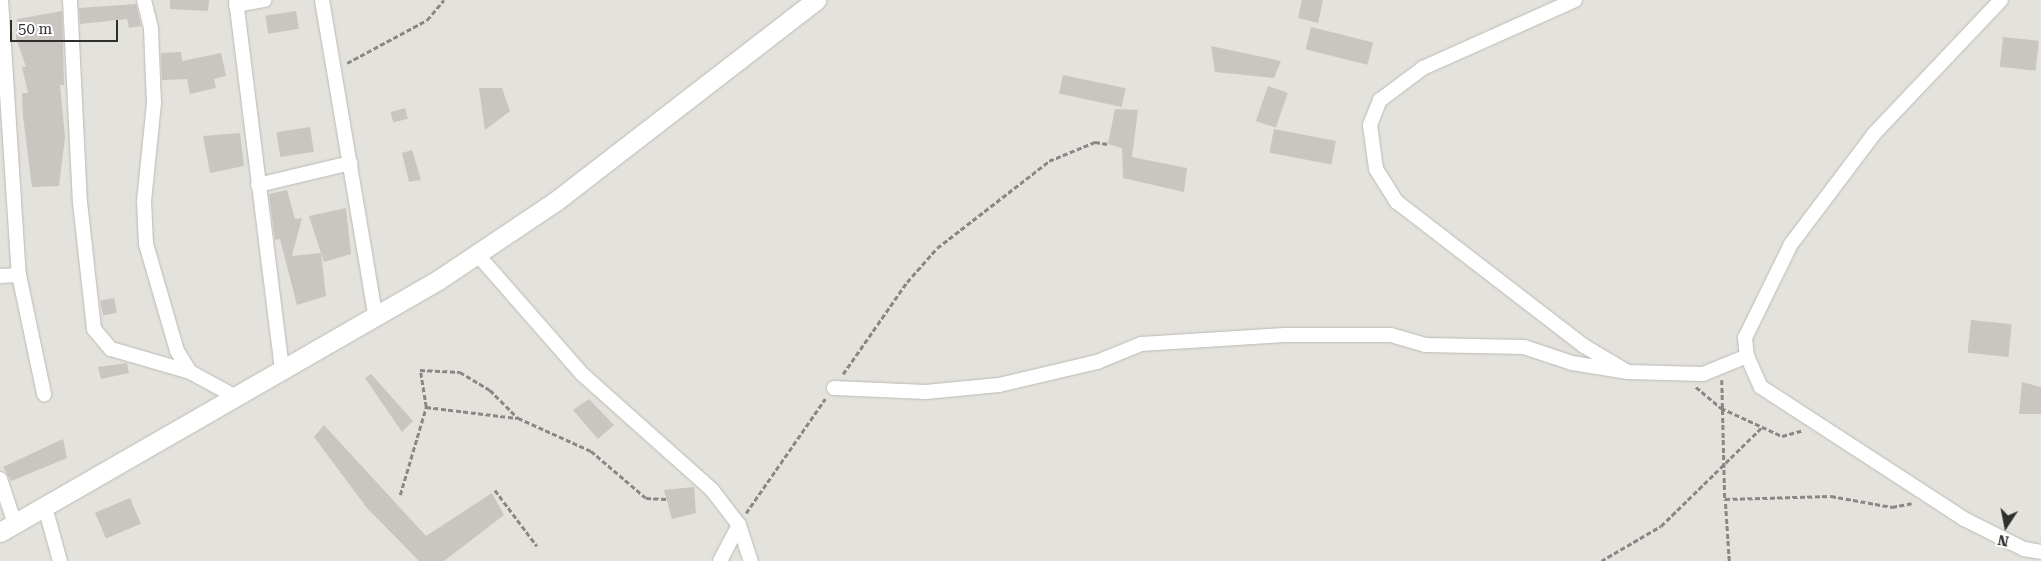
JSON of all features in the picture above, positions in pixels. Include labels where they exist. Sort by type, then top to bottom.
[{"type":"main road","points":[[7,528],[376,318],[477,254],[619,154],[816,0]]},
{"type":"street","points":[[1,0],[6,185],[19,275],[44,394]]},
{"type":"street","points":[[70,0],[80,202],[94,329],[110,349],[190,372],[236,397]]},
{"type":"street","points":[[144,0],[151,29],[154,103],[144,201],[146,244],[177,351],[190,372]]},
{"type":"street","points":[[266,0],[236,3],[282,371]]},
{"type":"street","points":[[322,0],[376,318]]},
{"type":"street","points":[[1575,0],[1423,68],[1380,100],[1370,125],[1376,169],[1397,202],[1584,346],[1628,372]]},
{"type":"street","points":[[2001,0],[1874,134],[1791,244],[1745,338],[1747,356],[1761,387],[1931,498],[2024,549],[2041,552]]},
{"type":"street","points":[[258,185],[350,163]]},
{"type":"street","points":[[477,254],[582,374],[712,490],[739,525],[751,561]]},
{"type":"street","points":[[0,276],[19,275]]},
{"type":"street","points":[[834,388],[926,392],[999,385],[1097,362],[1141,344],[1285,335],[1391,335],[1425,345],[1524,347],[1572,364],[1628,372],[1682,375],[1703,374],[1747,356]]},
{"type":"street","points":[[0,478],[7,528]]},
{"type":"street","points":[[45,507],[60,561]]},
{"type":"street","points":[[720,561],[739,525]]},
{"type":"path","points":[[334,69],[400,37],[428,20],[444,0]]},
{"type":"path","points":[[739,525],[773,469],[834,388],[907,282],[937,248],[1049,162],[1095,142],[1108,144]]},
{"type":"path","points":[[1722,366],[1721,408],[1729,561]]},
{"type":"path","points":[[400,495],[426,407],[420,370],[460,372],[490,390],[518,418]]},
{"type":"path","points":[[1682,375],[1721,408],[1782,436],[1820,426]]},
{"type":"path","points":[[426,407],[518,418],[591,452],[646,498],[666,499]]},
{"type":"path","points":[[1601,561],[1661,526],[1724,467],[1762,427]]},
{"type":"path","points":[[495,490],[537,546]]},
{"type":"path","points":[[1726,499],[1831,496],[1892,507],[1931,498]]},
{"type":"building","points":[[170,0],[209,0],[208,11],[170,9]]},
{"type":"building","points":[[1302,0],[1323,0],[1318,23],[1298,18]]},
{"type":"building","points":[[136,4],[141,26],[129,28],[127,19],[80,24],[79,8]]},
{"type":"building","points":[[62,11],[64,85],[60,85],[65,137],[59,186],[32,187],[23,116],[22,93],[28,93],[22,67],[26,67],[16,38],[17,19]]},
{"type":"building","points":[[296,11],[299,29],[268,34],[265,16]]},
{"type":"building","points":[[1311,27],[1373,42],[1368,65],[1305,49]]},
{"type":"building","points":[[2003,37],[2039,41],[2036,71],[2000,67]]},
{"type":"building","points":[[1211,46],[1281,61],[1274,78],[1215,72]]},
{"type":"building","points":[[181,52],[182,61],[221,53],[226,76],[214,79],[216,88],[190,94],[187,79],[162,80],[161,53]]},
{"type":"building","points":[[1063,75],[1126,88],[1122,107],[1059,94]]},
{"type":"building","points":[[1268,86],[1288,93],[1276,128],[1256,121]]},
{"type":"building","points":[[479,88],[502,88],[510,111],[485,130]]},
{"type":"building","points":[[405,108],[408,119],[393,123],[391,112]]},
{"type":"building","points":[[1115,109],[1138,110],[1132,157],[1187,168],[1184,192],[1123,178],[1122,148],[1108,144]]},
{"type":"building","points":[[310,127],[314,152],[280,157],[276,132]]},
{"type":"building","points":[[1274,129],[1336,141],[1331,165],[1269,153]]},
{"type":"building","points":[[240,133],[244,166],[210,173],[203,136]]},
{"type":"building","points":[[412,150],[421,180],[409,182],[402,153]]},
{"type":"building","points":[[287,190],[295,219],[302,218],[292,256],[321,253],[326,296],[297,305],[280,239],[275,240],[269,194]]},
{"type":"building","points":[[346,208],[351,254],[324,262],[309,216]]},
{"type":"building","points":[[114,298],[117,313],[103,315],[100,301]]},
{"type":"building","points":[[1971,320],[2012,324],[2008,357],[1968,353]]},
{"type":"building","points":[[127,363],[129,373],[101,379],[98,367]]},
{"type":"building","points":[[371,374],[413,421],[402,432],[365,378]]},
{"type":"building","points":[[2022,382],[2041,387],[2041,414],[2019,414]]},
{"type":"building","points":[[589,399],[614,425],[598,439],[573,410]]},
{"type":"building","points":[[324,425],[426,536],[492,493],[504,515],[444,561],[419,561],[367,508],[314,437]]},
{"type":"building","points":[[63,439],[67,458],[11,481],[3,467]]},
{"type":"building","points":[[694,487],[696,513],[672,519],[664,490]]},
{"type":"building","points":[[130,498],[141,524],[106,539],[95,513]]}]
